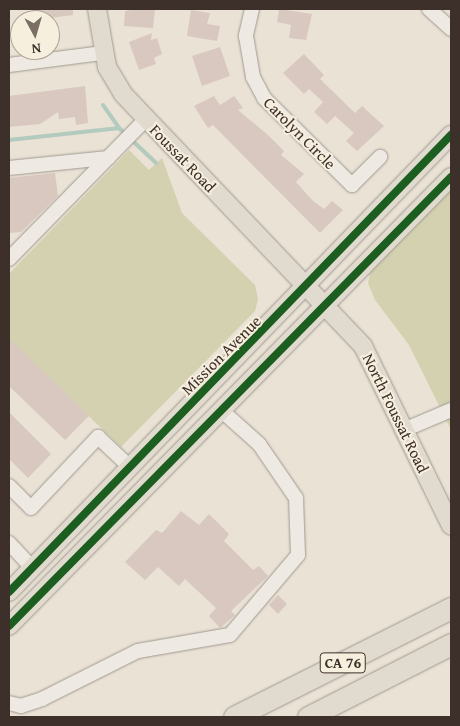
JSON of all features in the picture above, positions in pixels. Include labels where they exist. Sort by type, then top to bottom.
[{"type":"highway","name":"CA 76","points":[[234,717],[451,608]]},
{"type":"highway","name":"CA 76","points":[[308,717],[451,644]]},
{"type":"main road","name":"Foussat Road","points":[[97,9],[107,68],[123,94],[306,288]]},
{"type":"main road","name":"Mission Avenue","points":[[9,592],[306,288],[451,136]]},
{"type":"main road","points":[[9,626],[451,177]]},
{"type":"main road","name":"North Foussat Road","points":[[306,288],[363,346],[406,428],[451,526]]},
{"type":"street","name":"Carolyn Circle","points":[[252,9],[246,36],[253,77],[264,98],[352,185],[380,157]]},
{"type":"street","points":[[429,9],[451,29]]},
{"type":"street","points":[[9,65],[103,53]]},
{"type":"street","points":[[9,257],[146,119]]},
{"type":"street","points":[[9,168],[108,158]]},
{"type":"street","points":[[9,703],[21,706],[42,699],[138,651],[230,635],[298,555],[296,498],[259,444],[220,410]]},
{"type":"street","points":[[406,428],[451,410]]},
{"type":"street","points":[[9,486],[31,508],[98,437],[130,467]]},
{"type":"street","points":[[9,543],[32,568]]},
{"type":"shaded area","points":[[129,150],[149,170],[162,158],[182,213],[255,285],[258,299],[255,311],[121,447],[9,340],[9,274]]},
{"type":"shaded area","points":[[451,186],[451,430],[409,345],[375,300],[368,283],[371,269]]},
{"type":"building","points":[[73,9],[73,15],[60,17],[60,10],[32,10]]},
{"type":"building","points":[[155,9],[153,28],[124,26],[125,11]]},
{"type":"building","points":[[279,9],[312,14],[306,40],[289,38],[291,25],[277,22]]},
{"type":"building","points":[[191,10],[210,13],[207,24],[220,26],[217,41],[187,36]]},
{"type":"building","points":[[152,33],[151,40],[157,38],[162,54],[154,58],[156,64],[139,70],[129,42]]},
{"type":"building","points":[[220,47],[230,76],[202,86],[192,56]]},
{"type":"building","points":[[304,54],[324,75],[320,79],[355,113],[362,106],[384,126],[357,151],[346,141],[354,133],[335,116],[327,124],[314,112],[323,102],[309,89],[304,94],[283,73]]},
{"type":"building","points":[[85,86],[88,123],[76,125],[75,117],[59,119],[58,112],[40,124],[9,127],[9,96]]},
{"type":"building","points":[[214,96],[220,105],[234,96],[243,108],[238,110],[268,135],[284,151],[281,155],[304,174],[296,182],[312,200],[324,209],[332,201],[343,210],[320,233],[213,125],[208,128],[194,106]]},
{"type":"building","points":[[55,173],[58,196],[21,232],[9,233],[9,178]]},
{"type":"building","points":[[9,338],[89,416],[65,440],[9,386]]},
{"type":"building","points":[[9,412],[51,454],[28,478],[9,459]]},
{"type":"building","points":[[181,511],[199,525],[209,514],[229,534],[224,541],[253,570],[259,566],[268,576],[231,611],[235,615],[220,628],[209,616],[216,608],[185,579],[179,586],[158,567],[145,580],[125,562],[156,530],[162,533]]},
{"type":"building","points":[[278,595],[287,604],[278,614],[269,605]]},
{"type":"waterway","points":[[103,105],[119,128],[156,163]]},
{"type":"waterway","points":[[9,140],[119,128]]},
{"type":"cycle path","points":[[9,592],[451,135]]},
{"type":"cycle path","points":[[9,626],[451,177]]}]
